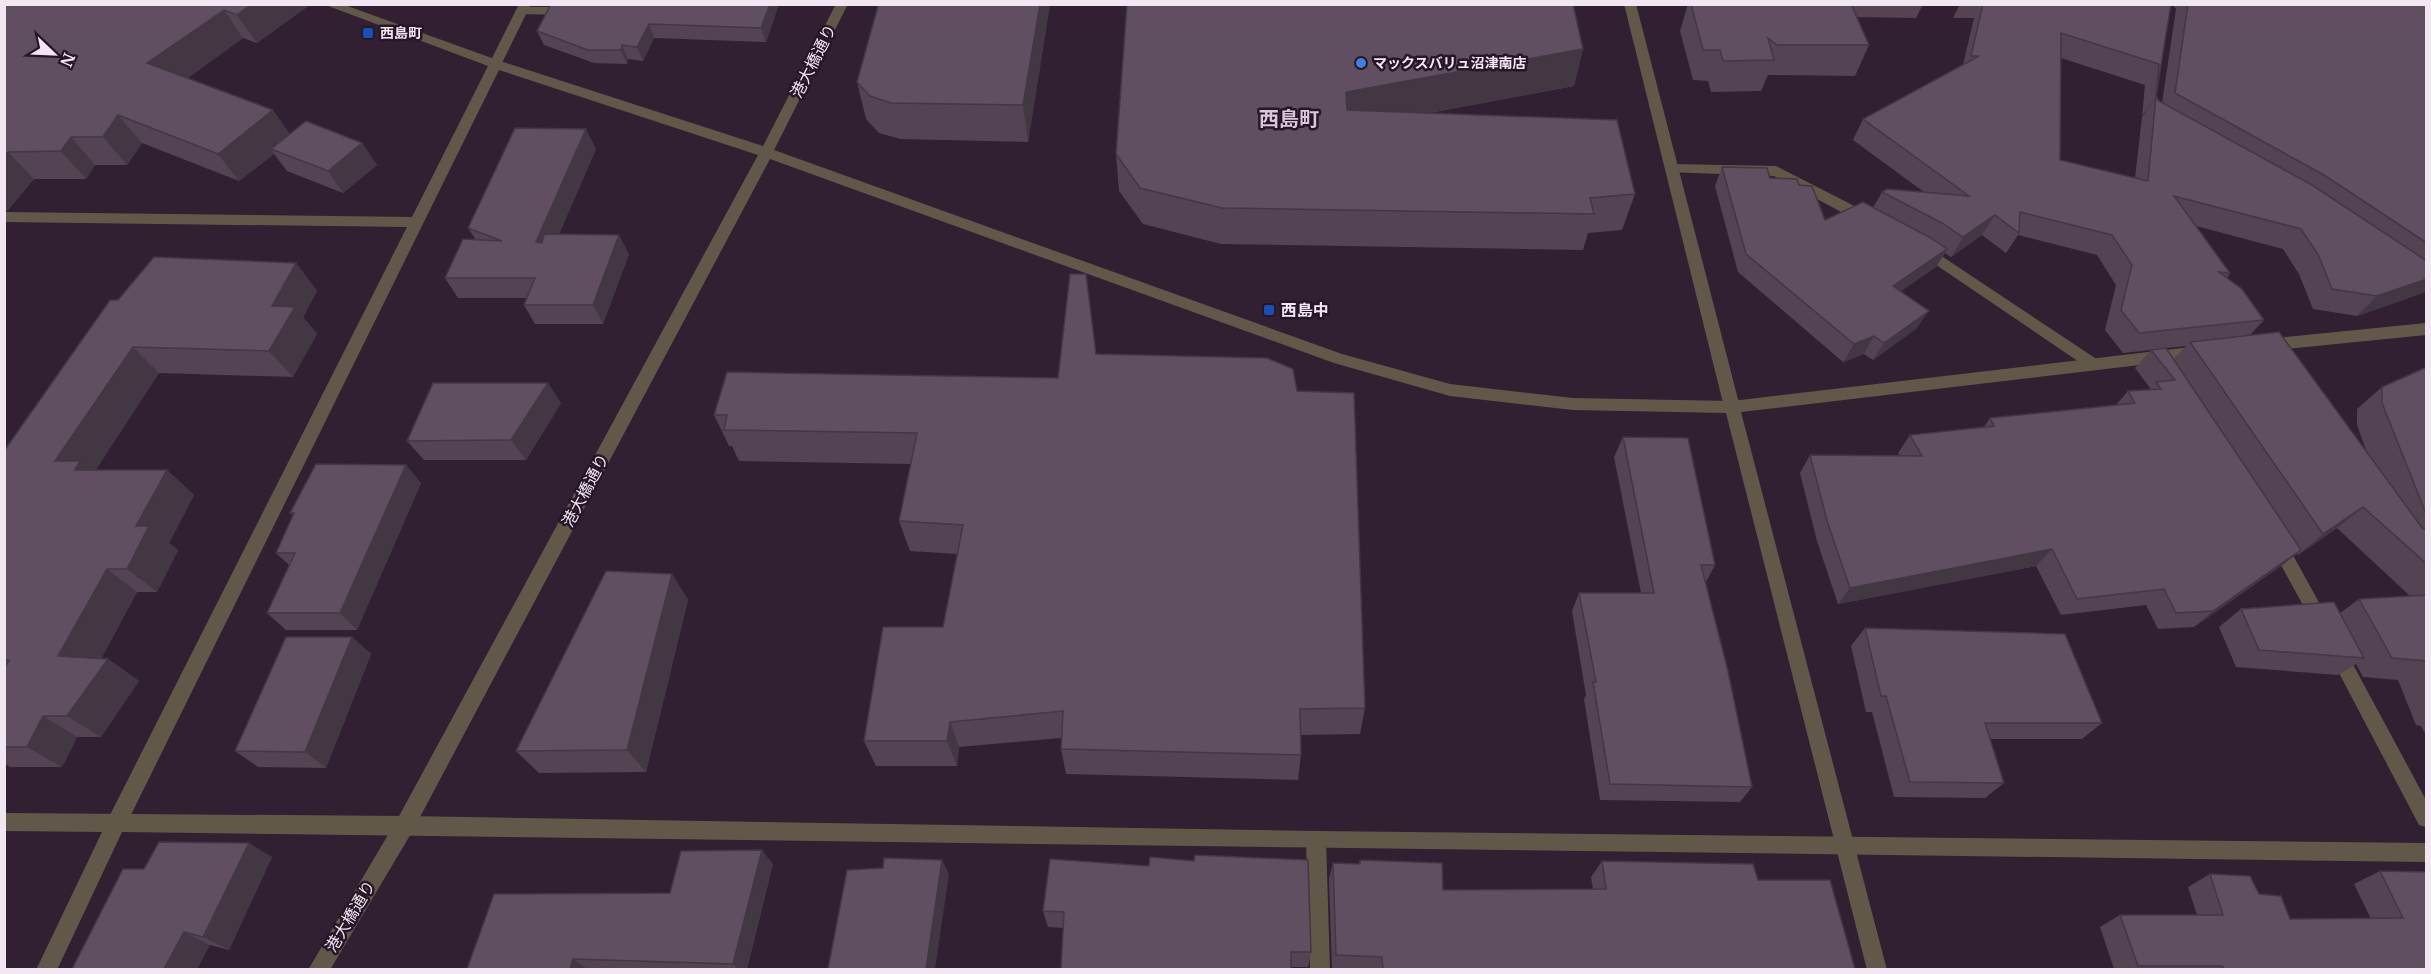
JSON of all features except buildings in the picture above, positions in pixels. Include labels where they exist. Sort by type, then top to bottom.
[{"type":"street","points":[[329,4],[495,64],[766,153],[1339,359],[1450,390],[1573,404],[1732,407],[2213,351]]},
{"type":"street","name":"港大橋通り","points":[[318,969],[405,825],[766,153],[842,4]]},
{"type":"street","points":[[1630,4],[1877,969]]},
{"type":"street","points":[[46,969],[414,222],[523,8],[578,11]]},
{"type":"street","points":[[1672,169],[1776,171],[1881,227]]},
{"type":"street","points":[[4,217],[414,222]]},
{"type":"street","points":[[1913,244],[2093,364]]},
{"type":"street","points":[[2248,347],[2427,329]]},
{"type":"street","points":[[2154,357],[2166,376]]},
{"type":"street","points":[[2269,531],[2289,561],[2427,818]]},
{"type":"street","points":[[4,822],[405,825],[1316,840],[2427,853]]},
{"type":"street","points":[[1316,840],[1320,969]]},
{"type":"place","name":"西島町","points":[[368,33]]},
{"type":"place","name":"マックスバリュ沼津南店","points":[[1361,63]]},
{"type":"place","name":"西島中","points":[[1269,310]]},
{"type":"district","name":"西島町","points":[[1289,118]]}]
